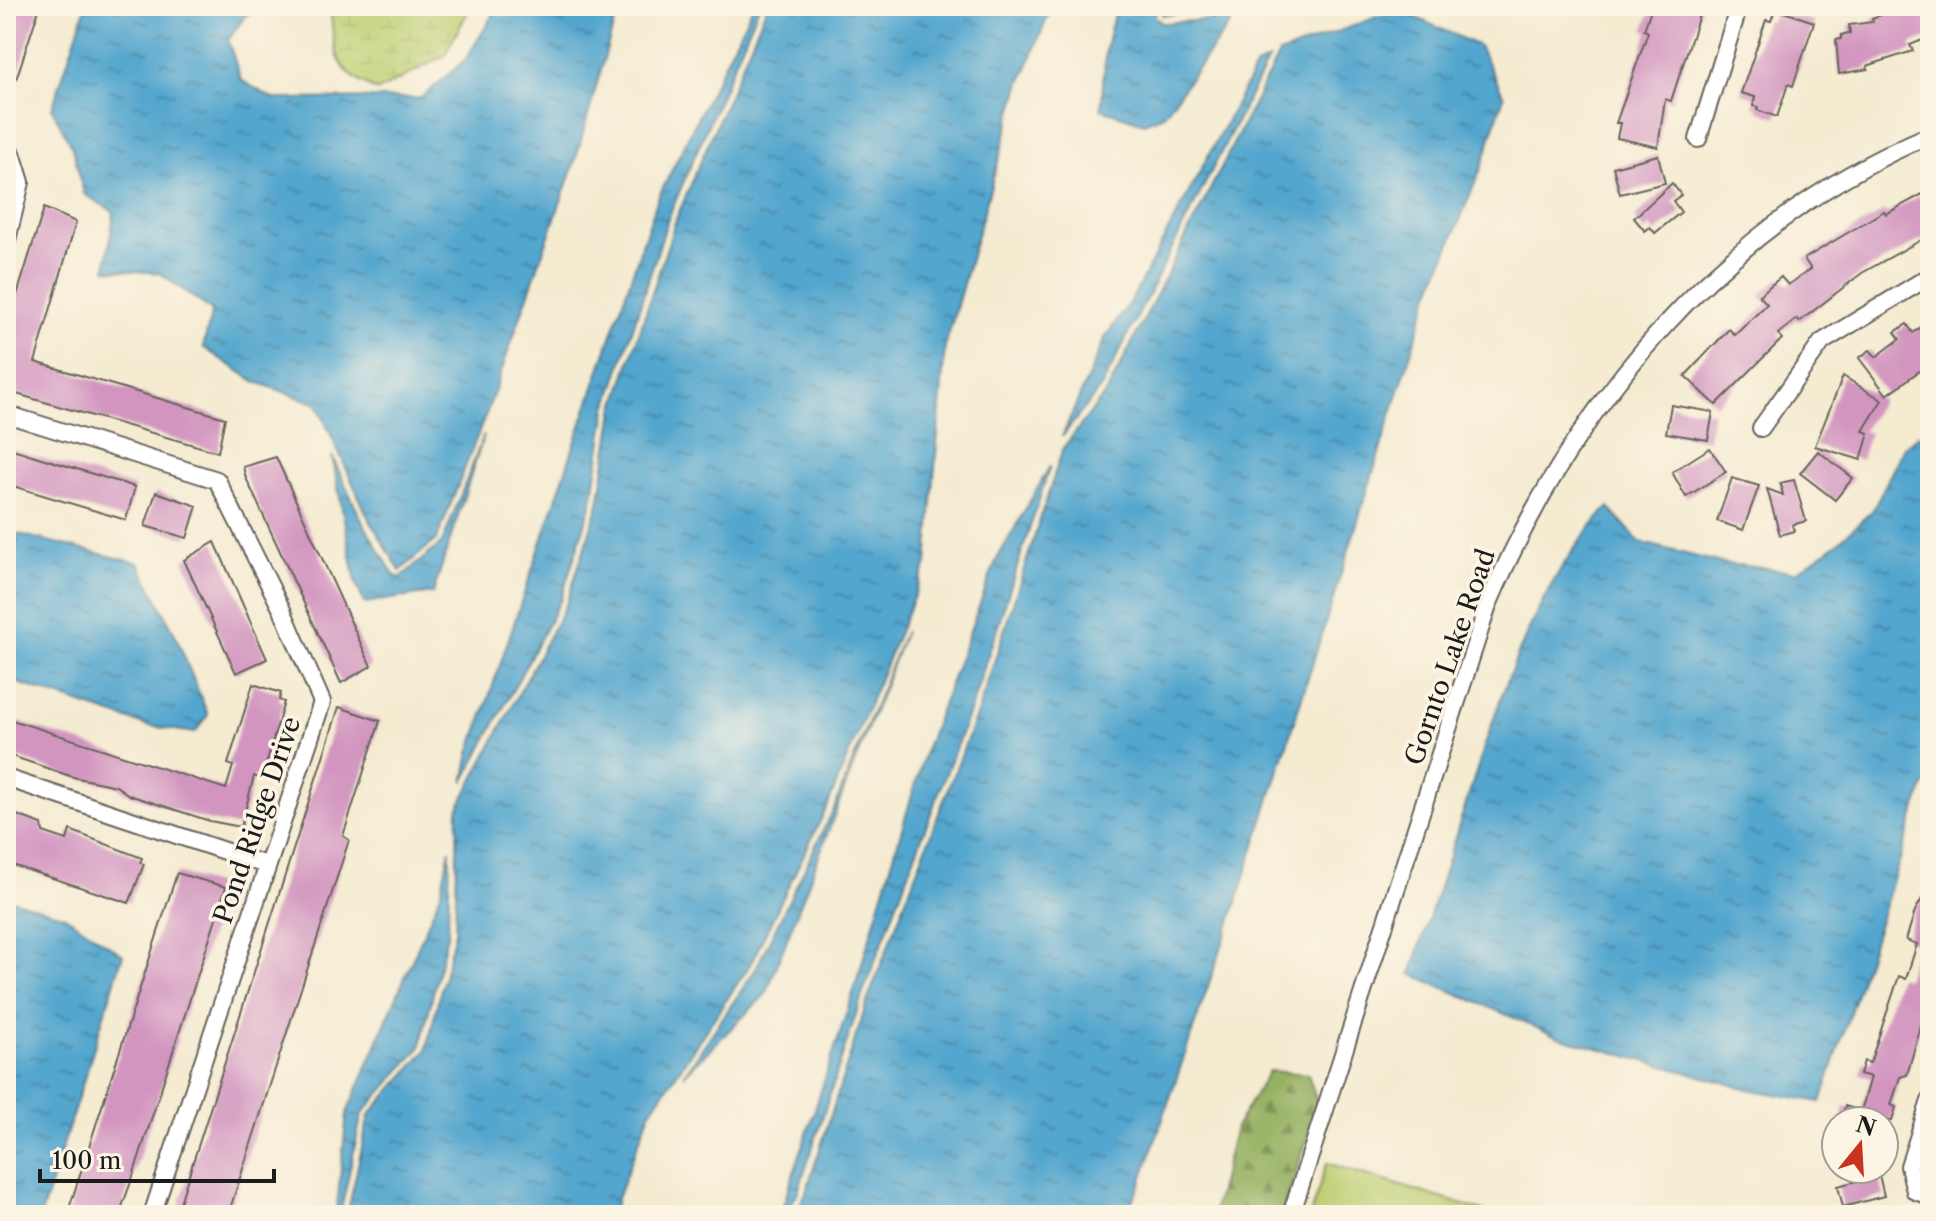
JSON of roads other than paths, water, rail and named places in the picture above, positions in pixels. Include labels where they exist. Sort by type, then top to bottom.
[{"type":"street","points":[[1698,139],[1739,6]]},
{"type":"street","name":"Gornto Lake Road","points":[[1291,1215],[1488,605],[1529,516],[1607,392],[1682,304],[1799,208],[1868,166],[1930,135]]},
{"type":"street","points":[[6,151],[12,153],[21,182],[6,244]]},
{"type":"street","points":[[1761,428],[1822,342],[1930,276]]},
{"type":"street","name":"Pond Ridge Drive","points":[[6,414],[217,480],[283,612],[322,702],[152,1215]]},
{"type":"street","points":[[6,778],[266,865]]},
{"type":"street","points":[[1930,1101],[1909,1166],[1915,1191],[1930,1196]]},
{"type":"water","points":[[86,6],[271,6],[246,15],[228,40],[241,80],[274,99],[421,98],[465,60],[499,6],[619,6],[576,158],[490,404],[437,539],[400,571],[368,517],[317,404],[254,381],[203,347],[212,311],[160,273],[106,269],[114,212],[84,194],[73,149],[52,109]]},
{"type":"water","points":[[753,6],[759,6],[669,216],[607,408],[592,502],[561,599],[464,782],[470,753],[658,198]]},
{"type":"water","points":[[767,6],[1052,6],[1019,88],[945,347],[927,564],[828,805],[750,965],[650,1113],[616,1201],[616,1215],[347,1215],[369,1115],[426,1051],[455,931],[458,809],[567,602],[599,503],[614,410],[676,219]]},
{"type":"water","points":[[1116,6],[1157,6],[1155,17],[1162,23],[1234,18],[1164,115],[1144,123],[1101,109],[1106,47]]},
{"type":"water","points":[[1164,6],[1255,6],[1162,15]]},
{"type":"water","points":[[1397,9],[1479,46],[1504,96],[1482,166],[1430,293],[1237,902],[1140,1185],[1125,1215],[793,1215],[805,1195],[868,999],[980,705],[1063,448],[1108,390],[1279,54]]},
{"type":"water","points":[[1268,60],[1102,386],[1062,437],[1105,338],[1133,297],[1256,66]]},
{"type":"water","points":[[1930,427],[1930,783],[1924,785],[1821,1102],[1752,1090],[1561,1038],[1411,974],[1494,718],[1523,642],[1560,570],[1609,507],[1639,542],[1721,563],[1796,572],[1836,544],[1873,510],[1904,447]]},
{"type":"water","points":[[484,435],[433,593],[364,603],[356,583],[332,456],[362,521],[394,575],[400,578],[442,543]]},
{"type":"water","points":[[1050,466],[973,702],[862,996],[798,1192],[785,1215],[780,1215],[854,990],[926,748],[996,561]]},
{"type":"water","points":[[6,531],[139,563],[175,634],[208,715],[195,733],[148,726],[6,679]]},
{"type":"water","points":[[905,631],[766,994],[684,1075],[755,970],[834,808]]},
{"type":"water","points":[[450,849],[448,931],[420,1048],[362,1114],[340,1215],[336,1215],[347,1113],[440,895]]},
{"type":"water","points":[[6,898],[65,916],[123,955],[41,1215],[6,1215]]}]
